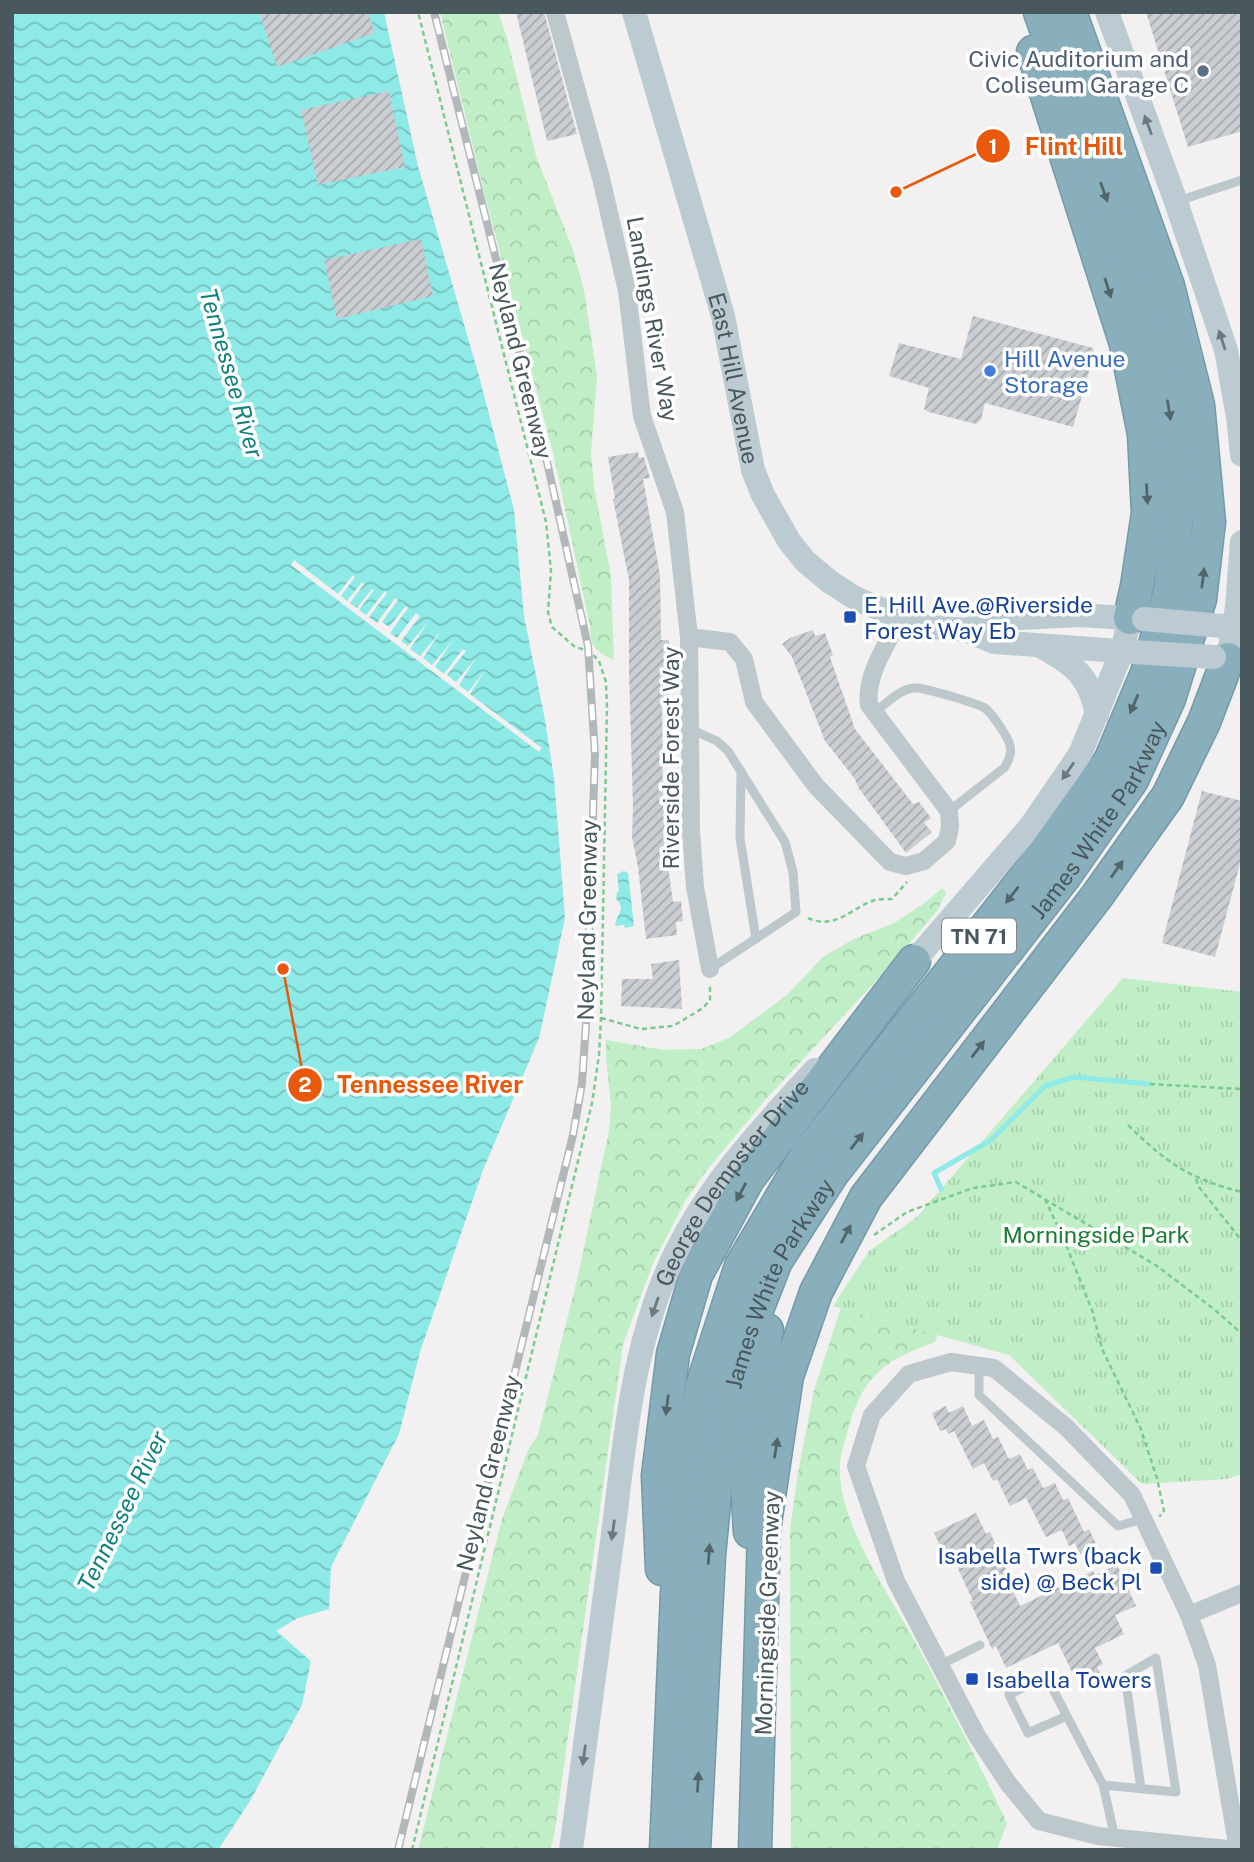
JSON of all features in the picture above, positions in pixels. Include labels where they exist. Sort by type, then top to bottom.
[{"type":"highway","points":[[1021,12],[1055,127],[1126,344],[1144,434],[1148,513],[1137,586],[1137,618]]},
{"type":"highway","name":"James White Parkway","points":[[666,1849],[677,1593],[686,1477],[702,1386],[741,1266],[806,1156],[1042,856],[1110,761],[1147,673],[1170,592],[1178,504],[1169,407],[1133,272],[1040,12]]},
{"type":"highway","name":"James White Parkway","points":[[694,1850],[709,1555],[718,1463],[731,1391],[751,1325],[776,1261],[832,1174],[1064,877],[1132,780],[1169,699],[1200,599],[1209,522],[1198,405],[1168,286],[1070,12]]},
{"type":"highway","points":[[755,1849],[764,1530],[787,1376],[816,1292],[866,1197],[1097,896],[1168,796],[1204,722],[1228,659]]},
{"type":"highway","points":[[669,1794],[658,1476],[673,1354],[696,1275],[748,1179],[914,961]]},
{"type":"highway","points":[[760,1663],[749,1516],[749,1424],[767,1329],[832,1174]]},
{"type":"main road","name":"East Hill Avenue","points":[[634,12],[723,316],[753,470],[789,541],[819,574],[855,598],[900,618],[933,627],[966,630],[994,642],[1228,659]]},
{"type":"main road","points":[[1107,12],[1226,350],[1242,455]]},
{"type":"main road","points":[[1228,659],[1242,542]]},
{"type":"main road","name":"East Hill Avenue","points":[[966,630],[1000,619],[1079,615],[1232,627]]},
{"type":"main road","name":"George Dempster Drive","points":[[571,1850],[625,1439],[641,1347],[664,1278],[696,1215],[727,1169],[1030,827],[1080,754],[1128,652],[1137,618]]},
{"type":"main road","points":[[1038,645],[1077,670],[1089,685],[1097,715]]},
{"type":"street","name":"Landings River Way","points":[[555,12],[601,178],[627,290],[642,416],[675,512],[689,637]]},
{"type":"street","points":[[900,618],[867,690],[869,705],[949,811],[947,841],[924,861],[916,863]]},
{"type":"street","name":"Riverside Forest Way","points":[[710,969],[695,887],[691,831],[689,637],[730,642],[744,659],[754,702],[816,786],[890,862],[906,866],[916,863]]},
{"type":"street","points":[[951,1362],[979,1366],[994,1368],[1066,1427],[1132,1495],[1189,1615],[1207,1665],[1238,1850],[1098,1836],[1039,1821],[1008,1783],[977,1736],[896,1581],[856,1466],[872,1415],[909,1374],[951,1362]]},
{"type":"street","points":[[1189,1615],[1242,1593]]},
{"type":"lane","points":[[1176,202],[1242,180]]},
{"type":"lane","points":[[875,712],[896,696],[916,688],[977,705],[990,713],[1011,742],[1012,753],[1004,768],[949,811]]},
{"type":"lane","points":[[690,729],[722,746],[741,771],[785,842],[793,872],[796,912],[710,969]]},
{"type":"lane","points":[[741,771],[740,838],[755,939]]},
{"type":"lane","points":[[979,1366],[979,1395],[1118,1527],[1143,1519]]},
{"type":"lane","points":[[940,1665],[980,1646]]},
{"type":"lane","points":[[1103,1785],[1176,1792],[1156,1658],[1125,1676],[1141,1788]]},
{"type":"lane","points":[[1067,1716],[1028,1732],[1009,1695],[1046,1676],[1067,1716],[1103,1785],[1115,1838]]},
{"type":"path","name":"Neyland Greenway","points":[[412,1850],[592,1103],[601,1018],[607,707],[606,681],[599,661],[589,650],[575,647],[552,627],[548,612],[551,572],[546,522],[418,12]]},
{"type":"path","points":[[796,912],[818,923],[841,919],[875,900],[892,899],[906,885],[916,863]]},
{"type":"path","points":[[601,1018],[641,1029],[673,1026],[703,1008],[710,1000],[710,969]]},
{"type":"path","points":[[1150,1084],[1242,1089]]},
{"type":"path","points":[[1128,1125],[1167,1161],[1207,1183],[1242,1192]]},
{"type":"path","points":[[1195,1177],[1199,1187],[1242,1241]]},
{"type":"path","points":[[869,1240],[907,1212],[973,1188],[1016,1182],[1157,1266],[1242,1334]]},
{"type":"path","points":[[1045,1199],[1092,1310],[1102,1349],[1140,1427],[1157,1478],[1164,1511],[1162,1515],[1143,1519]]},
{"type":"green space","points":[[440,12],[498,12],[536,156],[573,250],[584,290],[597,377],[591,452],[594,487],[611,576],[614,660],[598,651],[591,639],[554,457]]},
{"type":"green space","points":[[942,888],[946,893],[937,911],[889,967],[766,1099],[707,1170],[686,1200],[654,1261],[623,1344],[554,1837],[550,1850],[418,1850],[502,1519],[529,1448],[538,1435],[577,1280],[609,1131],[611,1105],[606,1040],[664,1050],[701,1049],[729,1038],[788,994],[823,957],[854,939],[894,923]]},
{"type":"green space","name":"Morningside Park","points":[[1123,978],[1242,992],[1242,1474],[1227,1479],[1142,1484],[1009,1355],[833,1306],[869,1251],[917,1217]]},
{"type":"green space","points":[[841,1308],[937,1335],[935,1342],[903,1355],[879,1371],[870,1381],[855,1408],[841,1454],[841,1486],[856,1534],[867,1558],[930,1669],[1007,1823],[997,1850],[791,1850],[790,1530],[814,1390]]},
{"type":"water","name":"Tennessee River","points":[[12,12],[384,12],[418,166],[479,376],[514,510],[524,616],[554,778],[565,918],[539,1038],[483,1170],[420,1352],[399,1434],[331,1567],[329,1609],[298,1618],[276,1631],[311,1661],[302,1705],[250,1801],[218,1850],[12,1850]]},
{"type":"water","points":[[624,871],[628,873],[634,926],[625,928],[624,925],[615,926],[621,909],[616,899],[619,891],[617,874]]},
{"type":"pier","points":[[294,560],[338,594],[353,575],[355,577],[341,596],[347,601],[362,582],[364,584],[350,603],[357,608],[372,589],[374,590],[359,610],[366,615],[385,591],[387,593],[369,617],[377,623],[395,598],[398,600],[382,622],[389,627],[406,606],[408,608],[390,633],[397,638],[416,613],[420,616],[401,641],[408,646],[428,622],[410,649],[420,656],[441,631],[423,658],[432,665],[453,640],[435,667],[444,674],[463,649],[466,651],[447,675],[456,682],[476,658],[459,685],[468,692],[486,669],[470,694],[542,748],[539,752],[291,565]]},
{"type":"building","points":[[259,12],[368,12],[375,33],[277,67]]},
{"type":"building","points":[[516,12],[544,12],[577,134],[547,141]]},
{"type":"building","name":"Civic Auditorium and Coliseum Garage C","points":[[1146,12],[1242,12],[1242,131],[1188,147]]},
{"type":"building","points":[[389,91],[405,167],[318,185],[301,110]]},
{"type":"building","points":[[421,239],[433,296],[337,319],[324,260]]},
{"type":"building","name":"Hill Avenue Storage","points":[[973,316],[1093,348],[1094,354],[1073,427],[985,403],[981,419],[976,424],[929,412],[924,409],[929,388],[889,376],[899,343],[961,359]]},
{"type":"building","points":[[638,452],[639,458],[644,457],[650,478],[643,479],[660,575],[661,640],[669,640],[669,696],[662,697],[663,809],[666,810],[667,832],[663,832],[673,902],[681,901],[683,921],[676,922],[677,935],[646,939],[632,837],[629,580],[613,499],[608,457]]},
{"type":"building","points":[[813,630],[815,636],[825,633],[833,655],[830,657],[855,729],[913,804],[919,802],[931,818],[924,823],[932,832],[906,853],[825,741],[792,657],[782,644],[790,638]]},
{"type":"building","points":[[1202,791],[1242,801],[1242,856],[1215,957],[1162,943]]},
{"type":"building","points":[[679,960],[682,1009],[621,1006],[622,979],[653,979],[651,964]]},
{"type":"building","points":[[946,1406],[949,1413],[963,1406],[972,1426],[984,1420],[993,1439],[998,1437],[1009,1459],[1020,1454],[1028,1470],[1033,1468],[1043,1488],[1055,1483],[1063,1500],[1068,1498],[1084,1532],[1089,1529],[1097,1546],[1080,1554],[1075,1543],[1069,1546],[1062,1530],[1046,1537],[1026,1498],[1010,1506],[997,1479],[993,1481],[984,1463],[973,1469],[954,1431],[948,1434],[946,1429],[940,1431],[932,1413]]},
{"type":"building","points":[[976,1513],[986,1534],[990,1532],[1020,1606],[1093,1571],[1095,1575],[1117,1565],[1136,1606],[1115,1615],[1124,1634],[1095,1648],[1103,1664],[1097,1667],[1101,1675],[1084,1684],[1080,1675],[1075,1678],[1058,1643],[1006,1668],[996,1646],[992,1649],[949,1549],[943,1552],[934,1533]]},
{"type":"waterway","points":[[941,1189],[934,1173],[991,1140],[1045,1086],[1074,1077],[1150,1084]]},
{"type":"railway","points":[[398,1850],[573,1135],[582,1083],[586,1024],[595,755],[588,646],[547,462],[434,12]]},
{"type":"place","name":"Civic Auditorium and Coliseum Garage C","points":[[1203,71]]},
{"type":"place","name":"Flint Hill","points":[[896,192]]},
{"type":"place","name":"Hill Avenue Storage","points":[[990,371]]},
{"type":"place","name":"E. Hill Ave.@Riverside Forest Way Eb","points":[[850,617]]},
{"type":"place","name":"Tennessee River","points":[[283,969]]},
{"type":"place","name":"Isabella Twrs (back side) @ Beck Pl","points":[[1156,1568]]},
{"type":"place","name":"Isabella Towers","points":[[972,1679]]}]
